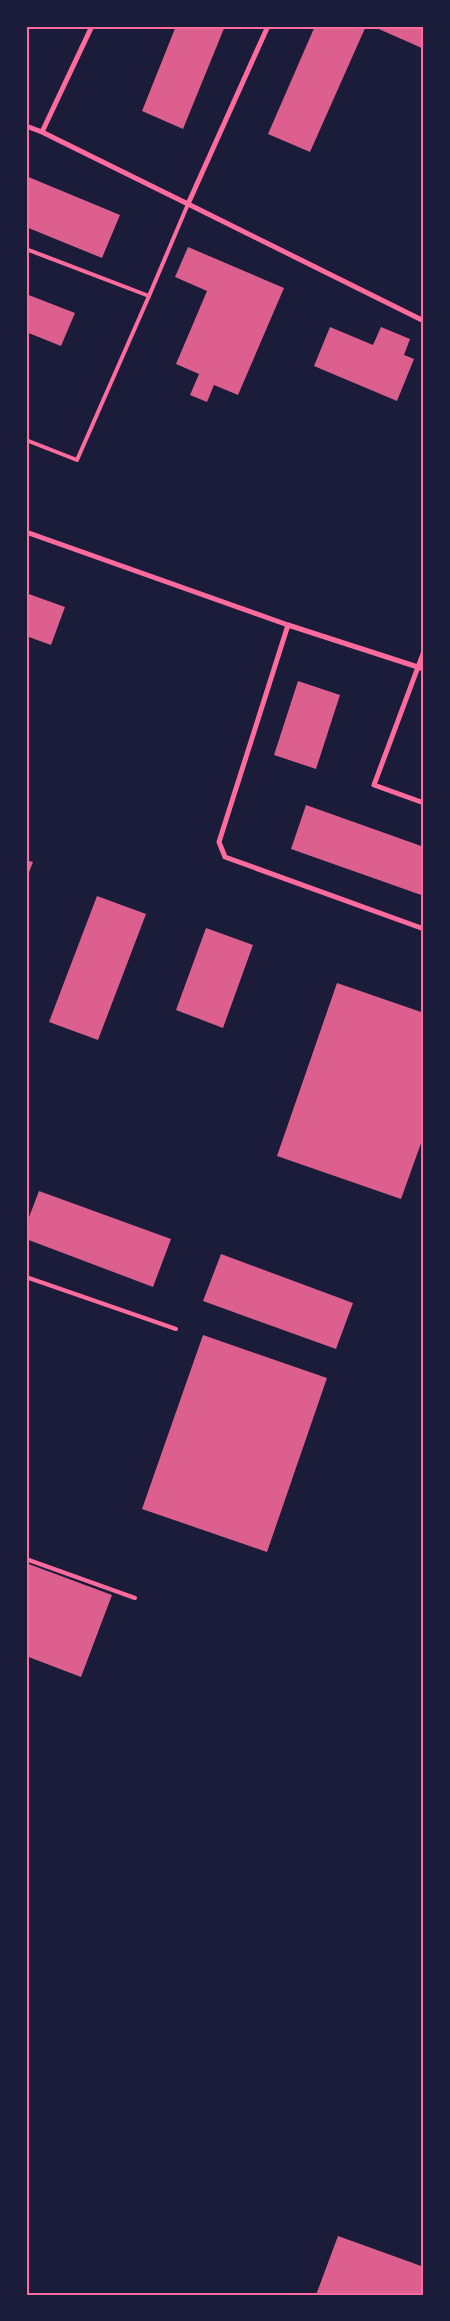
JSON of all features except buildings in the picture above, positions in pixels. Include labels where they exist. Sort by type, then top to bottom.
[{"type":"street","points":[[42,132],[92,26]]},
{"type":"street","points":[[188,204],[268,26]]},
{"type":"street","points":[[26,126],[42,132],[424,321]]},
{"type":"street","points":[[26,532],[288,625],[421,668]]},
{"type":"street","points":[[288,625],[219,842],[224,857],[424,929]]},
{"type":"street","points":[[424,652],[421,668],[374,785],[424,803]]},
{"type":"lane","points":[[26,440],[77,460],[188,204]]},
{"type":"lane","points":[[26,249],[149,296]]},
{"type":"lane","points":[[26,1277],[176,1329]]},
{"type":"lane","points":[[26,1559],[135,1598]]}]
